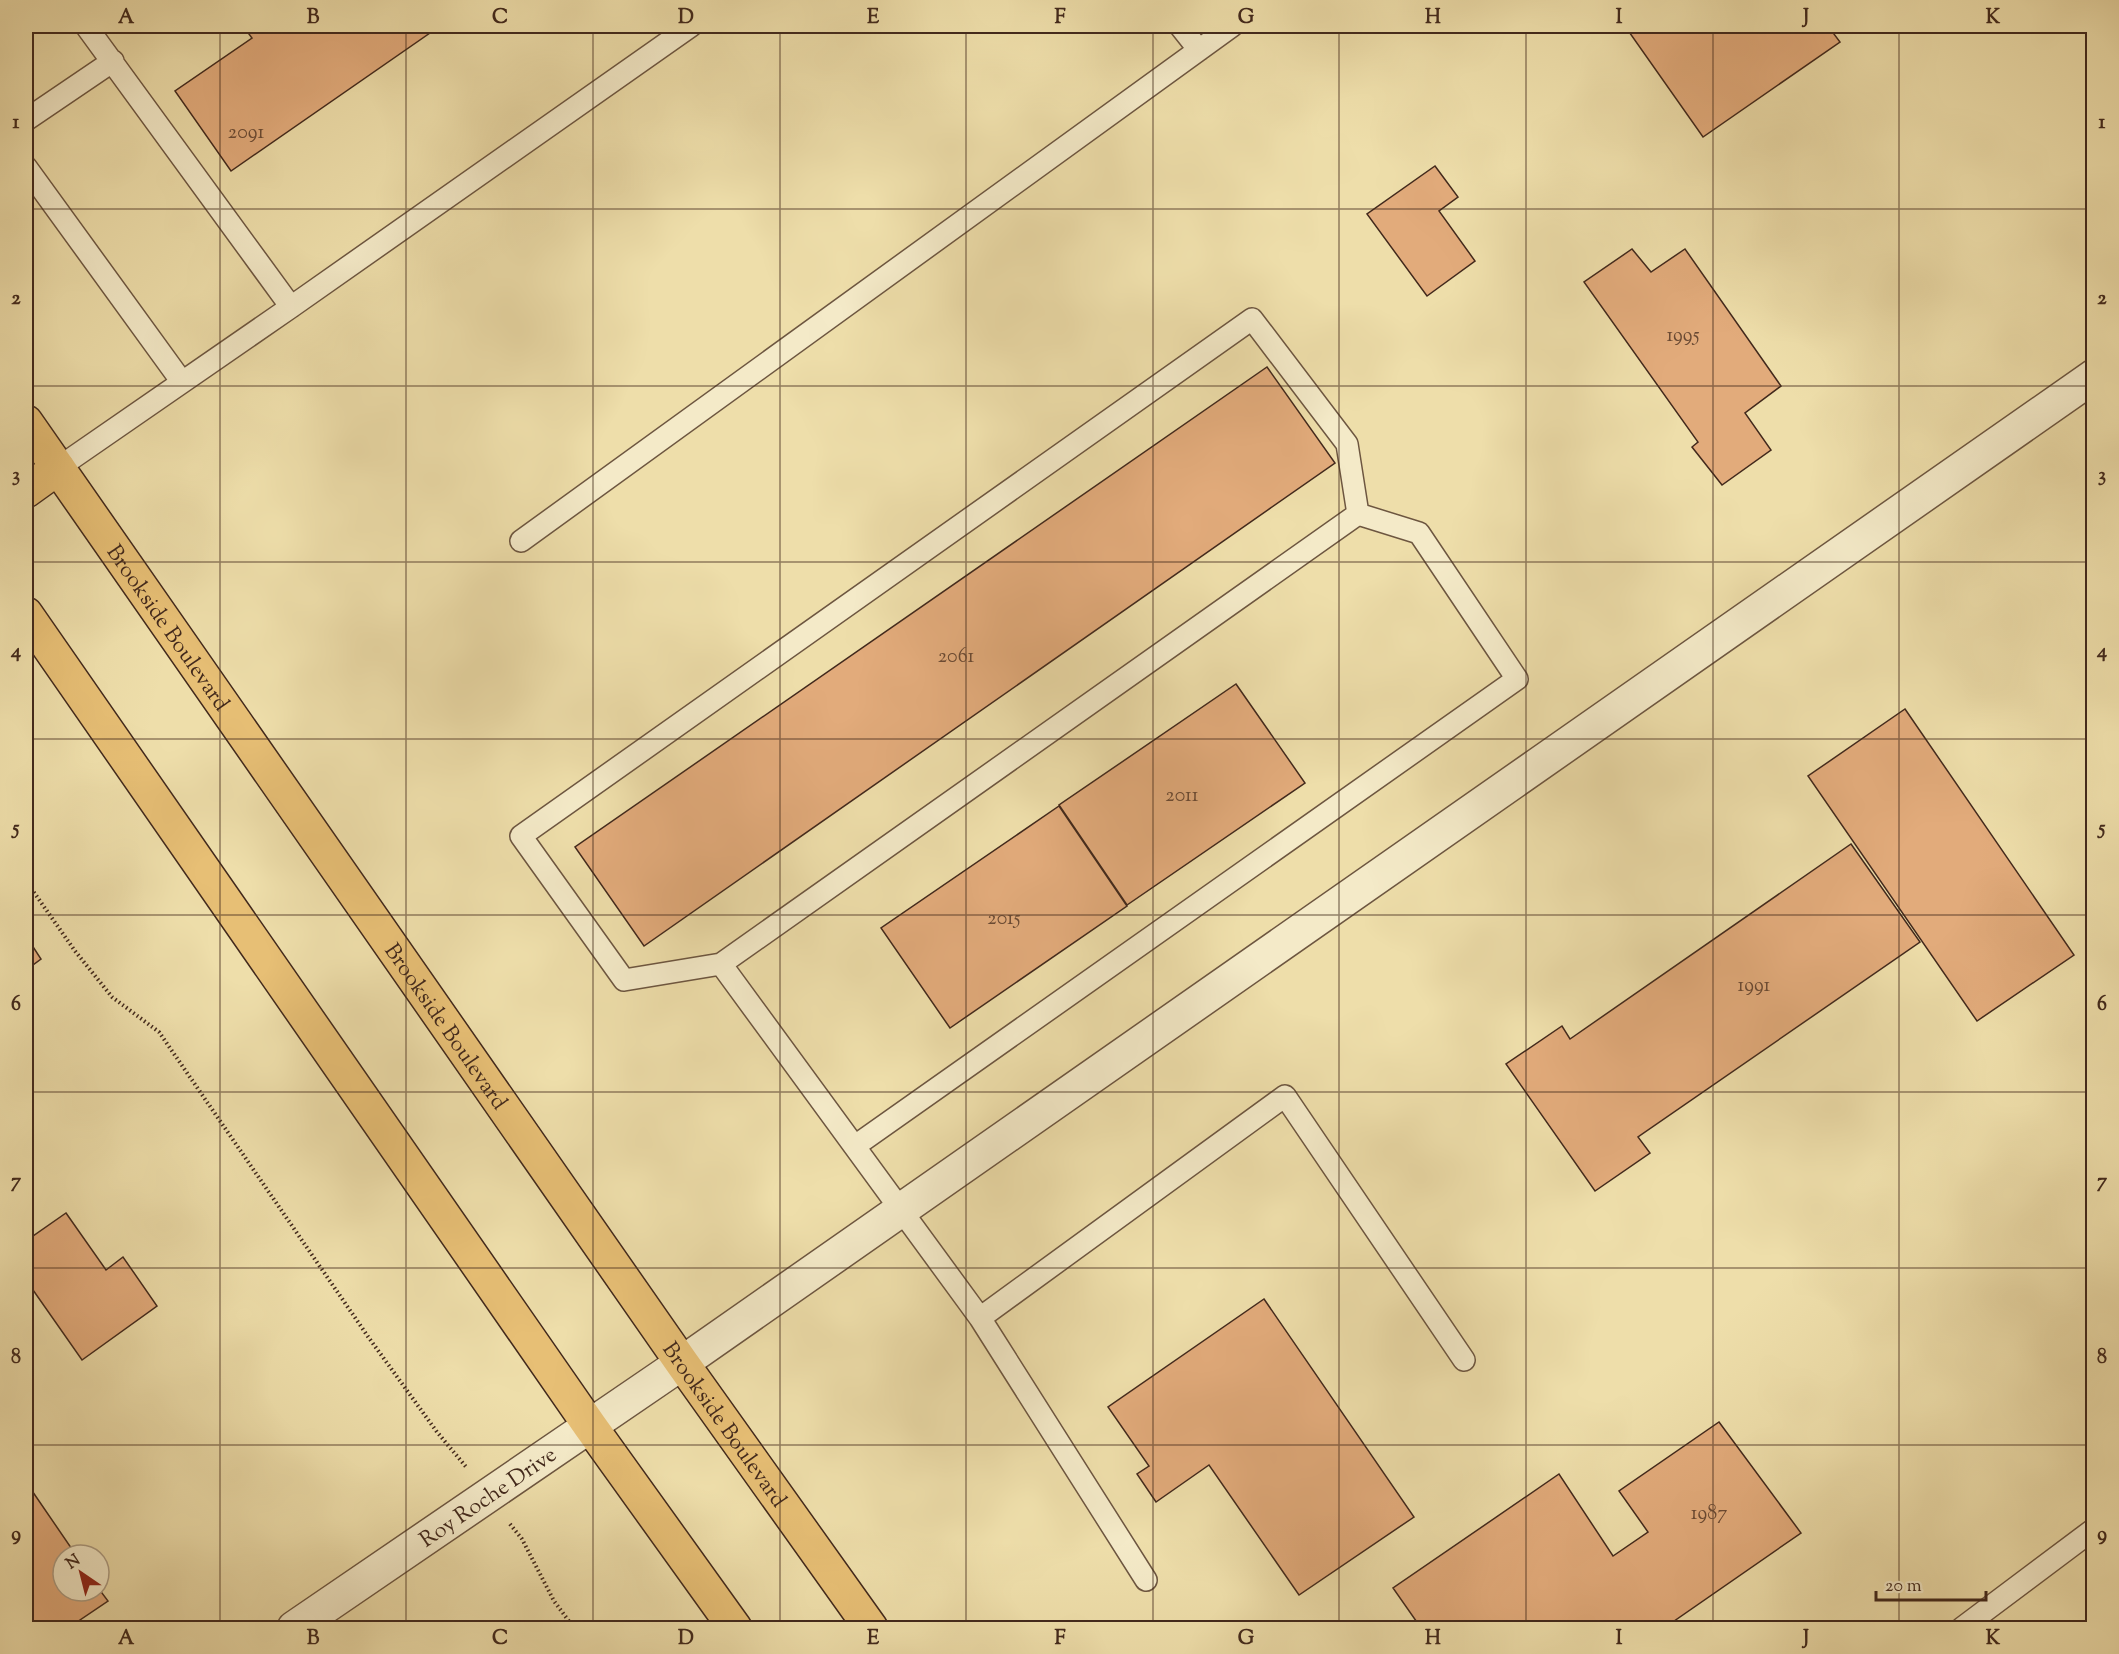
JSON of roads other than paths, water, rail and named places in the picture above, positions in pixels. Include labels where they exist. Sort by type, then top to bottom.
[{"type":"main road","name":"Brookside Boulevard","points":[[26,422],[682,1363],[871,1629]]},
{"type":"main road","points":[[26,490],[58,468]]},
{"type":"main road","points":[[26,614],[590,1426],[735,1629]]},
{"type":"street","name":"Roy Roche Drive","points":[[294,1629],[902,1210],[2094,376]]},
{"type":"lane","points":[[86,26],[114,61],[291,307]]},
{"type":"lane","points":[[58,468],[691,26]]},
{"type":"lane","points":[[1180,26],[1199,50]]},
{"type":"lane","points":[[521,541],[1232,26]]},
{"type":"lane","points":[[26,120],[114,61]]},
{"type":"lane","points":[[26,167],[182,382]]},
{"type":"lane","points":[[1252,319],[1347,444],[1358,514],[721,964],[624,980],[521,836],[1252,319]]},
{"type":"lane","points":[[855,1146],[1517,679],[1419,533],[1358,514]]},
{"type":"lane","points":[[721,964],[980,1318],[1146,1580]]},
{"type":"lane","points":[[980,1318],[1285,1096],[1464,1360]]},
{"type":"lane","points":[[1962,1629],[2094,1529]]}]
